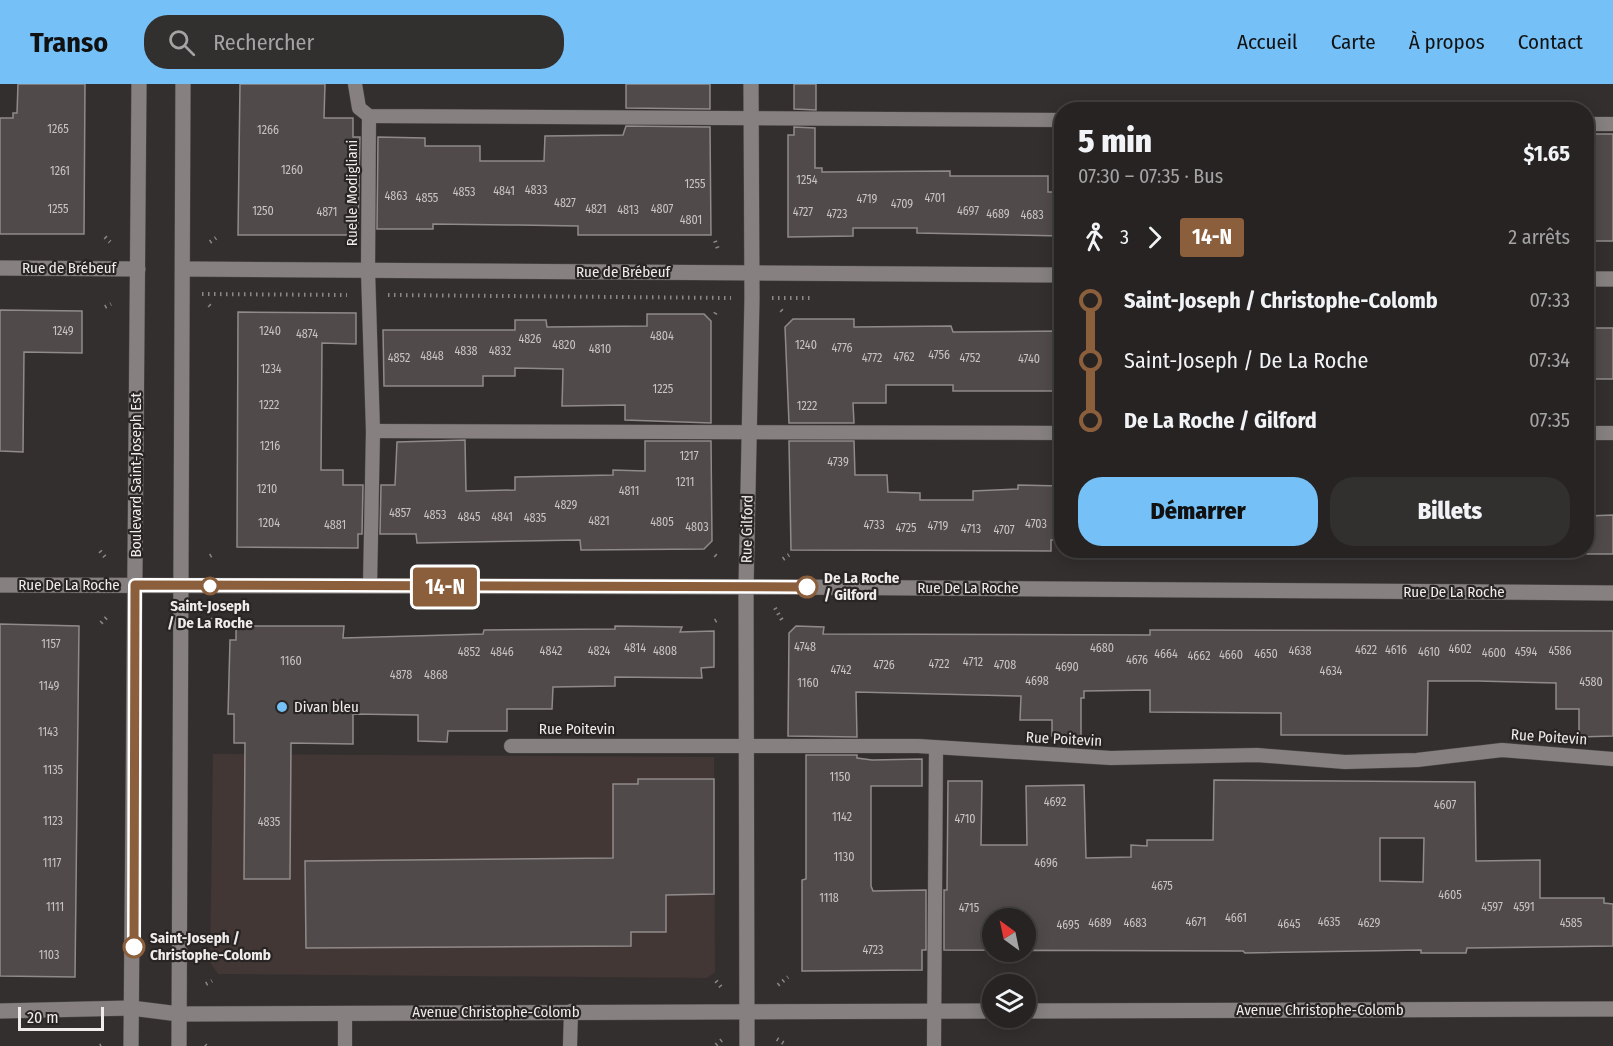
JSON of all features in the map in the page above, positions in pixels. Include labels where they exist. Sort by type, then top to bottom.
[{"type":"street","name":"Boulevard Saint-Joseph Est","points":[[131,1046],[139,84]]},
{"type":"street","points":[[179,1046],[183,84]]},
{"type":"street","name":"Rue Gilford","points":[[747,1046],[746,588],[752,273],[752,84]]},
{"type":"street","name":"Rue de Brébeuf","points":[[0,268],[138,269]]},
{"type":"street","name":"Rue de Brébeuf","points":[[184,270],[1054,275]]},
{"type":"street","points":[[1594,279],[1613,279]]},
{"type":"street","name":"Rue De La Roche","points":[[0,585],[1613,593]]},
{"type":"street","name":"Avenue Christophe-Colomb","points":[[0,1011],[131,1008],[179,1014],[982,1011]]},
{"type":"street","name":"Avenue Christophe-Colomb","points":[[1036,1011],[1613,1009]]},
{"type":"lane","points":[[355,84],[359,108],[369,116],[1054,120]]},
{"type":"lane","name":"Ruelle Modigliani","points":[[369,116],[368,270],[373,431],[370,586]]},
{"type":"lane","points":[[1594,124],[1613,124]]},
{"type":"lane","points":[[373,431],[1054,433]]},
{"type":"lane","points":[[1594,433],[1613,433]]},
{"type":"lane","name":"Rue Poitevin","points":[[511,746],[936,748],[1139,759],[1186,754],[1257,755],[1345,762],[1417,760],[1502,750],[1613,759]]},
{"type":"lane","points":[[934,1046],[936,748]]},
{"type":"lane","points":[[570,1046],[571,1011]]},
{"type":"lane","points":[[345,1013],[345,1046]]},
{"type":"path","points":[[105,237],[110,242]]},
{"type":"path","points":[[210,242],[216,238]]},
{"type":"path","points":[[715,241],[718,249]]},
{"type":"path","points":[[105,307],[111,304]]},
{"type":"path","points":[[715,314],[718,309]]},
{"type":"path","points":[[100,551],[105,557]]},
{"type":"path","points":[[210,556],[215,553]]},
{"type":"path","points":[[715,555],[719,559]]},
{"type":"path","points":[[783,559],[789,555]]},
{"type":"path","points":[[101,623],[107,617]]},
{"type":"path","points":[[714,621],[720,618]]},
{"type":"path","points":[[778,985],[788,977]]},
{"type":"path","points":[[206,984],[212,981]]},
{"type":"path","points":[[716,981],[721,987]]},
{"type":"path","points":[[777,1039],[785,1044]]},
{"type":"path","points":[[716,1045],[723,1040]]},
{"type":"shaded area","points":[[213,754],[714,757],[715,972],[707,978],[218,974],[210,962]]},
{"type":"building","points":[[18,84],[85,84],[84,234],[0,234],[0,118],[13,118],[13,113],[17,113]]},
{"type":"building","points":[[240,84],[325,84],[324,118],[353,118],[353,137],[360,137],[358,235],[238,235]]},
{"type":"building","points":[[626,84],[710,84],[710,109],[626,108]]},
{"type":"building","points":[[794,84],[816,84],[816,110],[794,109]]},
{"type":"building","points":[[626,126],[710,127],[711,235],[578,235],[578,226],[433,224],[433,229],[377,229],[378,137],[425,138],[425,146],[480,146],[480,161],[544,161],[545,136],[623,135]]},
{"type":"building","points":[[794,127],[815,128],[815,168],[822,168],[822,172],[950,171],[950,176],[1048,176],[1048,192],[1054,192],[1054,236],[917,233],[917,228],[853,228],[853,236],[788,237],[788,135],[794,135]]},
{"type":"building","points":[[1594,134],[1613,134],[1613,241],[1594,241]]},
{"type":"building","points":[[0,310],[82,311],[82,353],[24,352],[23,452],[0,451]]},
{"type":"building","points":[[238,312],[356,313],[356,344],[322,343],[321,470],[343,470],[343,485],[363,485],[362,534],[358,534],[358,548],[237,547]]},
{"type":"building","points":[[647,314],[704,314],[711,321],[711,423],[625,420],[625,405],[562,406],[563,369],[515,368],[515,376],[483,376],[483,386],[384,386],[383,330],[515,330],[515,320],[546,320],[547,327],[647,326]]},
{"type":"building","points":[[793,319],[854,319],[854,327],[951,326],[953,332],[1054,331],[1054,391],[953,391],[953,385],[886,385],[886,403],[853,403],[854,423],[789,423],[785,327]]},
{"type":"building","points":[[1594,328],[1613,328],[1613,379],[1594,379]]},
{"type":"building","points":[[465,440],[466,491],[515,490],[515,477],[613,475],[613,470],[645,471],[645,441],[711,441],[712,541],[704,549],[581,550],[580,540],[417,543],[416,534],[380,534],[381,485],[395,485],[397,442]]},
{"type":"building","points":[[789,441],[854,441],[855,475],[887,475],[888,492],[920,493],[920,500],[973,500],[973,491],[1018,489],[1018,485],[1054,486],[1054,540],[1051,540],[1051,551],[791,550]]},
{"type":"building","points":[[1613,515],[1613,554],[1594,554],[1594,516]]},
{"type":"building","points":[[0,624],[79,626],[75,977],[0,976]]},
{"type":"building","points":[[236,626],[344,626],[343,638],[483,634],[484,630],[615,629],[615,626],[682,627],[680,632],[714,631],[714,667],[701,668],[702,678],[615,677],[615,686],[553,687],[552,709],[507,709],[507,731],[448,731],[447,742],[418,741],[418,715],[353,714],[353,744],[291,743],[290,879],[244,879],[245,743],[234,743],[234,714],[228,714],[230,640],[236,640]]},
{"type":"building","points":[[796,626],[824,627],[823,634],[1150,635],[1150,630],[1613,631],[1613,736],[1579,737],[1579,709],[1556,709],[1556,683],[1428,681],[1427,735],[1281,735],[1281,713],[1150,712],[1150,690],[1084,691],[1084,698],[1081,698],[1081,736],[1052,736],[1052,720],[1020,720],[1021,696],[856,692],[857,737],[788,736],[789,633]]},
{"type":"building","points":[[806,755],[857,755],[857,758],[872,760],[922,759],[922,786],[871,786],[871,886],[873,891],[926,890],[926,950],[922,950],[922,970],[802,971],[802,880],[806,879]]},
{"type":"building","points":[[638,779],[714,779],[714,894],[666,895],[666,932],[631,932],[631,946],[306,948],[305,861],[613,858],[613,784],[638,784]]},
{"type":"building","points":[[1214,780],[1475,782],[1476,861],[1540,860],[1540,898],[1604,898],[1604,903],[1613,904],[1613,946],[1467,948],[1466,953],[1421,953],[1421,950],[1245,953],[1243,951],[1036,950],[1036,908],[982,908],[982,950],[944,950],[948,781],[982,781],[981,845],[1027,845],[1026,786],[1084,785],[1086,858],[1131,857],[1131,845],[1147,846],[1147,840],[1213,840]],"holes":[[[1380,838],[1424,838],[1423,882],[1380,881]]]},
{"type":"bus line","name":"14-N","points":[[134,947],[135,585],[807,587]]},
{"type":"place","name":"Saint-Joseph / De La Roche","points":[[210,586]]},
{"type":"place","name":"De La Roche / Gilford","points":[[807,587]]},
{"type":"place","name":"Divan bleu","points":[[282,707]]},
{"type":"place","name":"Saint-Joseph / Christophe-Colomb","points":[[134,947]]}]
